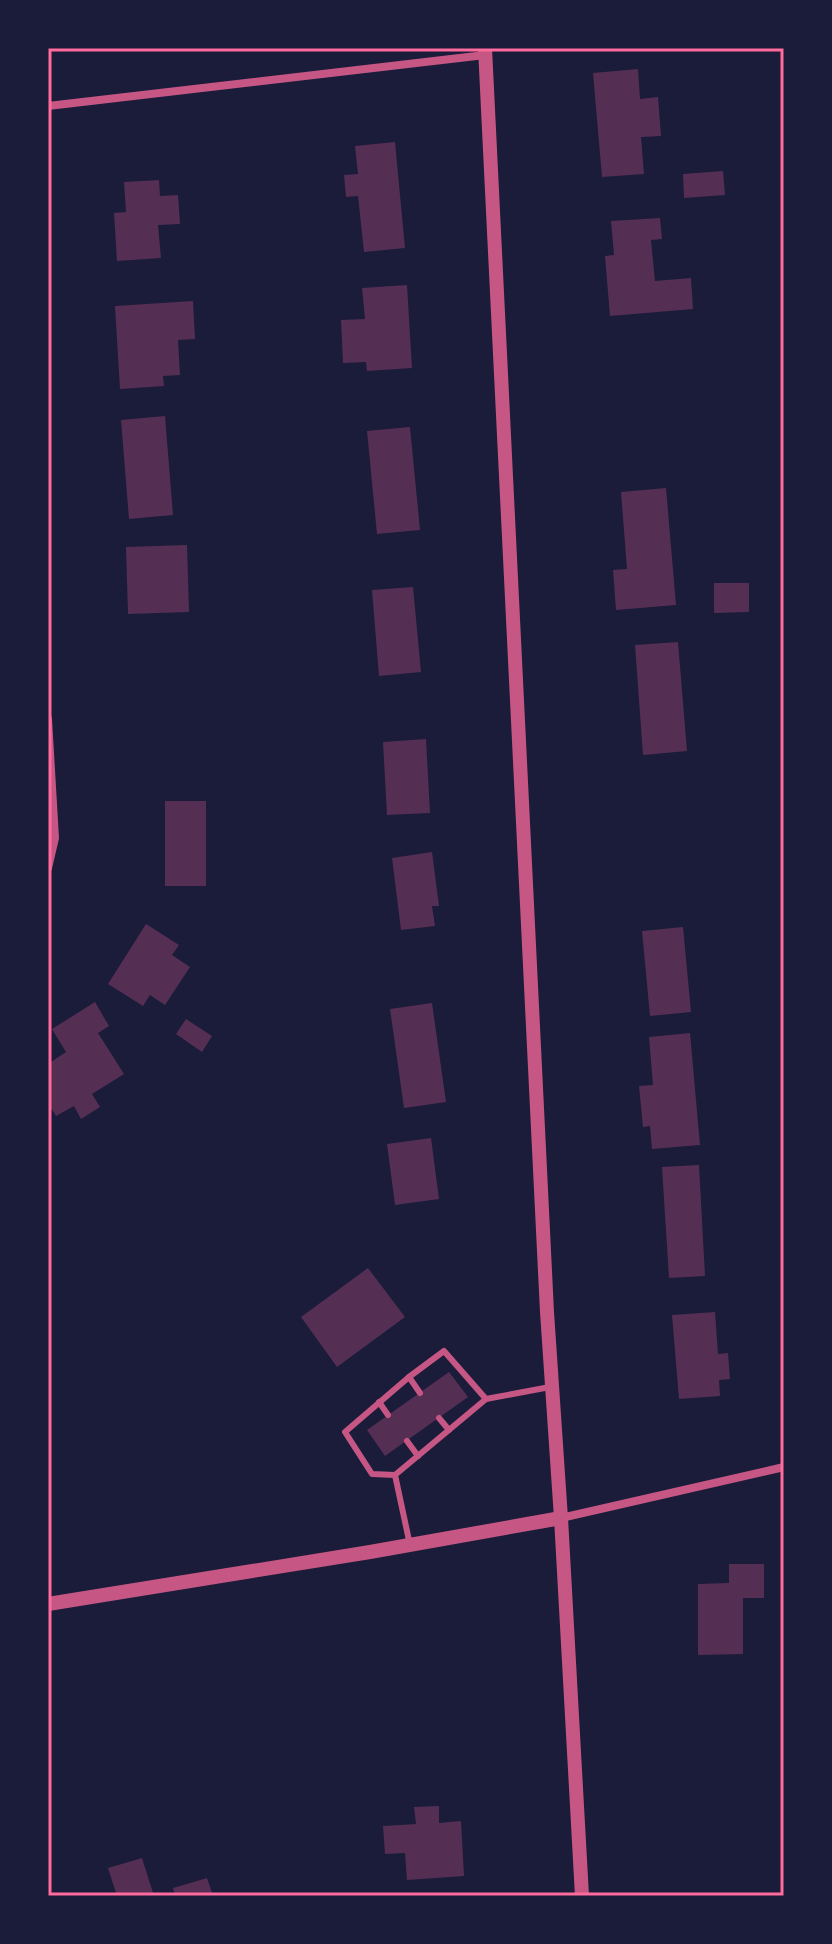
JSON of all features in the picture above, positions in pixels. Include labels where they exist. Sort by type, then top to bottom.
[{"type":"street","points":[[48,106],[485,51],[547,1312],[582,1896]]},
{"type":"street","points":[[48,719],[55,838],[48,868]]},
{"type":"street","points":[[48,1604],[561,1518],[784,1467]]},
{"type":"lane","points":[[486,1399],[444,1351],[345,1432],[372,1474],[395,1475],[486,1399],[553,1387]]},
{"type":"lane","points":[[409,1377],[420,1393]]},
{"type":"lane","points":[[379,1402],[388,1415]]},
{"type":"lane","points":[[439,1418],[449,1430]]},
{"type":"lane","points":[[407,1441],[418,1456]]},
{"type":"lane","points":[[395,1475],[410,1545]]},
{"type":"building","points":[[638,69],[640,99],[658,97],[661,136],[641,137],[644,174],[602,177],[593,73]]},
{"type":"building","points":[[395,142],[405,248],[364,252],[358,196],[346,197],[344,175],[358,174],[355,146]]},
{"type":"building","points":[[723,171],[725,195],[684,198],[683,174]]},
{"type":"building","points":[[159,180],[160,196],[178,195],[180,224],[158,225],[161,258],[117,261],[114,213],[126,212],[124,182]]},
{"type":"building","points":[[660,218],[662,239],[651,240],[655,281],[691,278],[693,309],[610,316],[605,256],[614,255],[611,221]]},
{"type":"building","points":[[407,285],[412,368],[367,371],[366,362],[343,363],[341,320],[365,319],[362,288]]},
{"type":"building","points":[[193,301],[195,339],[178,340],[180,375],[163,376],[164,386],[120,389],[115,306]]},
{"type":"building","points":[[165,416],[173,515],[129,519],[121,420]]},
{"type":"building","points":[[410,427],[420,530],[377,534],[367,431]]},
{"type":"building","points":[[666,488],[676,605],[616,610],[613,570],[627,569],[621,492]]},
{"type":"building","points":[[187,545],[189,612],[128,614],[126,547]]},
{"type":"building","points":[[714,583],[749,583],[749,612],[714,613]]},
{"type":"building","points":[[413,587],[421,672],[379,676],[372,590]]},
{"type":"building","points":[[678,642],[687,751],[643,755],[635,645]]},
{"type":"building","points":[[426,739],[430,813],[387,815],[383,742]]},
{"type":"building","points":[[165,801],[206,801],[206,886],[165,886]]},
{"type":"building","points":[[432,852],[439,906],[432,906],[435,926],[401,930],[392,858]]},
{"type":"building","points":[[146,924],[179,945],[172,955],[190,967],[165,1005],[150,995],[143,1006],[108,984]]},
{"type":"building","points":[[683,927],[691,1012],[650,1016],[642,931]]},
{"type":"building","points":[[95,1002],[109,1026],[98,1033],[124,1074],[92,1094],[100,1107],[81,1119],[74,1106],[56,1116],[48,1103],[48,1064],[66,1052],[52,1029]]},
{"type":"building","points":[[432,1003],[446,1102],[404,1108],[390,1009]]},
{"type":"building","points":[[186,1019],[212,1036],[202,1052],[176,1034]]},
{"type":"building","points":[[690,1033],[700,1145],[652,1149],[650,1126],[643,1127],[639,1086],[653,1085],[649,1037]]},
{"type":"building","points":[[431,1138],[439,1199],[395,1205],[387,1144]]},
{"type":"building","points":[[699,1165],[705,1276],[669,1278],[662,1167]]},
{"type":"building","points":[[368,1268],[405,1317],[337,1367],[301,1317]]},
{"type":"building","points":[[715,1312],[718,1354],[728,1353],[730,1379],[719,1380],[720,1396],[679,1399],[672,1315]]},
{"type":"building","points":[[449,1372],[468,1397],[385,1456],[367,1430]]},
{"type":"building","points":[[729,1564],[764,1564],[764,1598],[743,1598],[743,1654],[698,1655],[698,1584],[729,1583]]},
{"type":"building","points":[[439,1806],[439,1823],[461,1821],[464,1876],[407,1880],[405,1853],[385,1854],[383,1826],[416,1824],[414,1807]]},
{"type":"building","points":[[142,1858],[154,1896],[117,1896],[108,1868]]},
{"type":"building","points":[[207,1878],[213,1896],[175,1896],[173,1888]]}]
